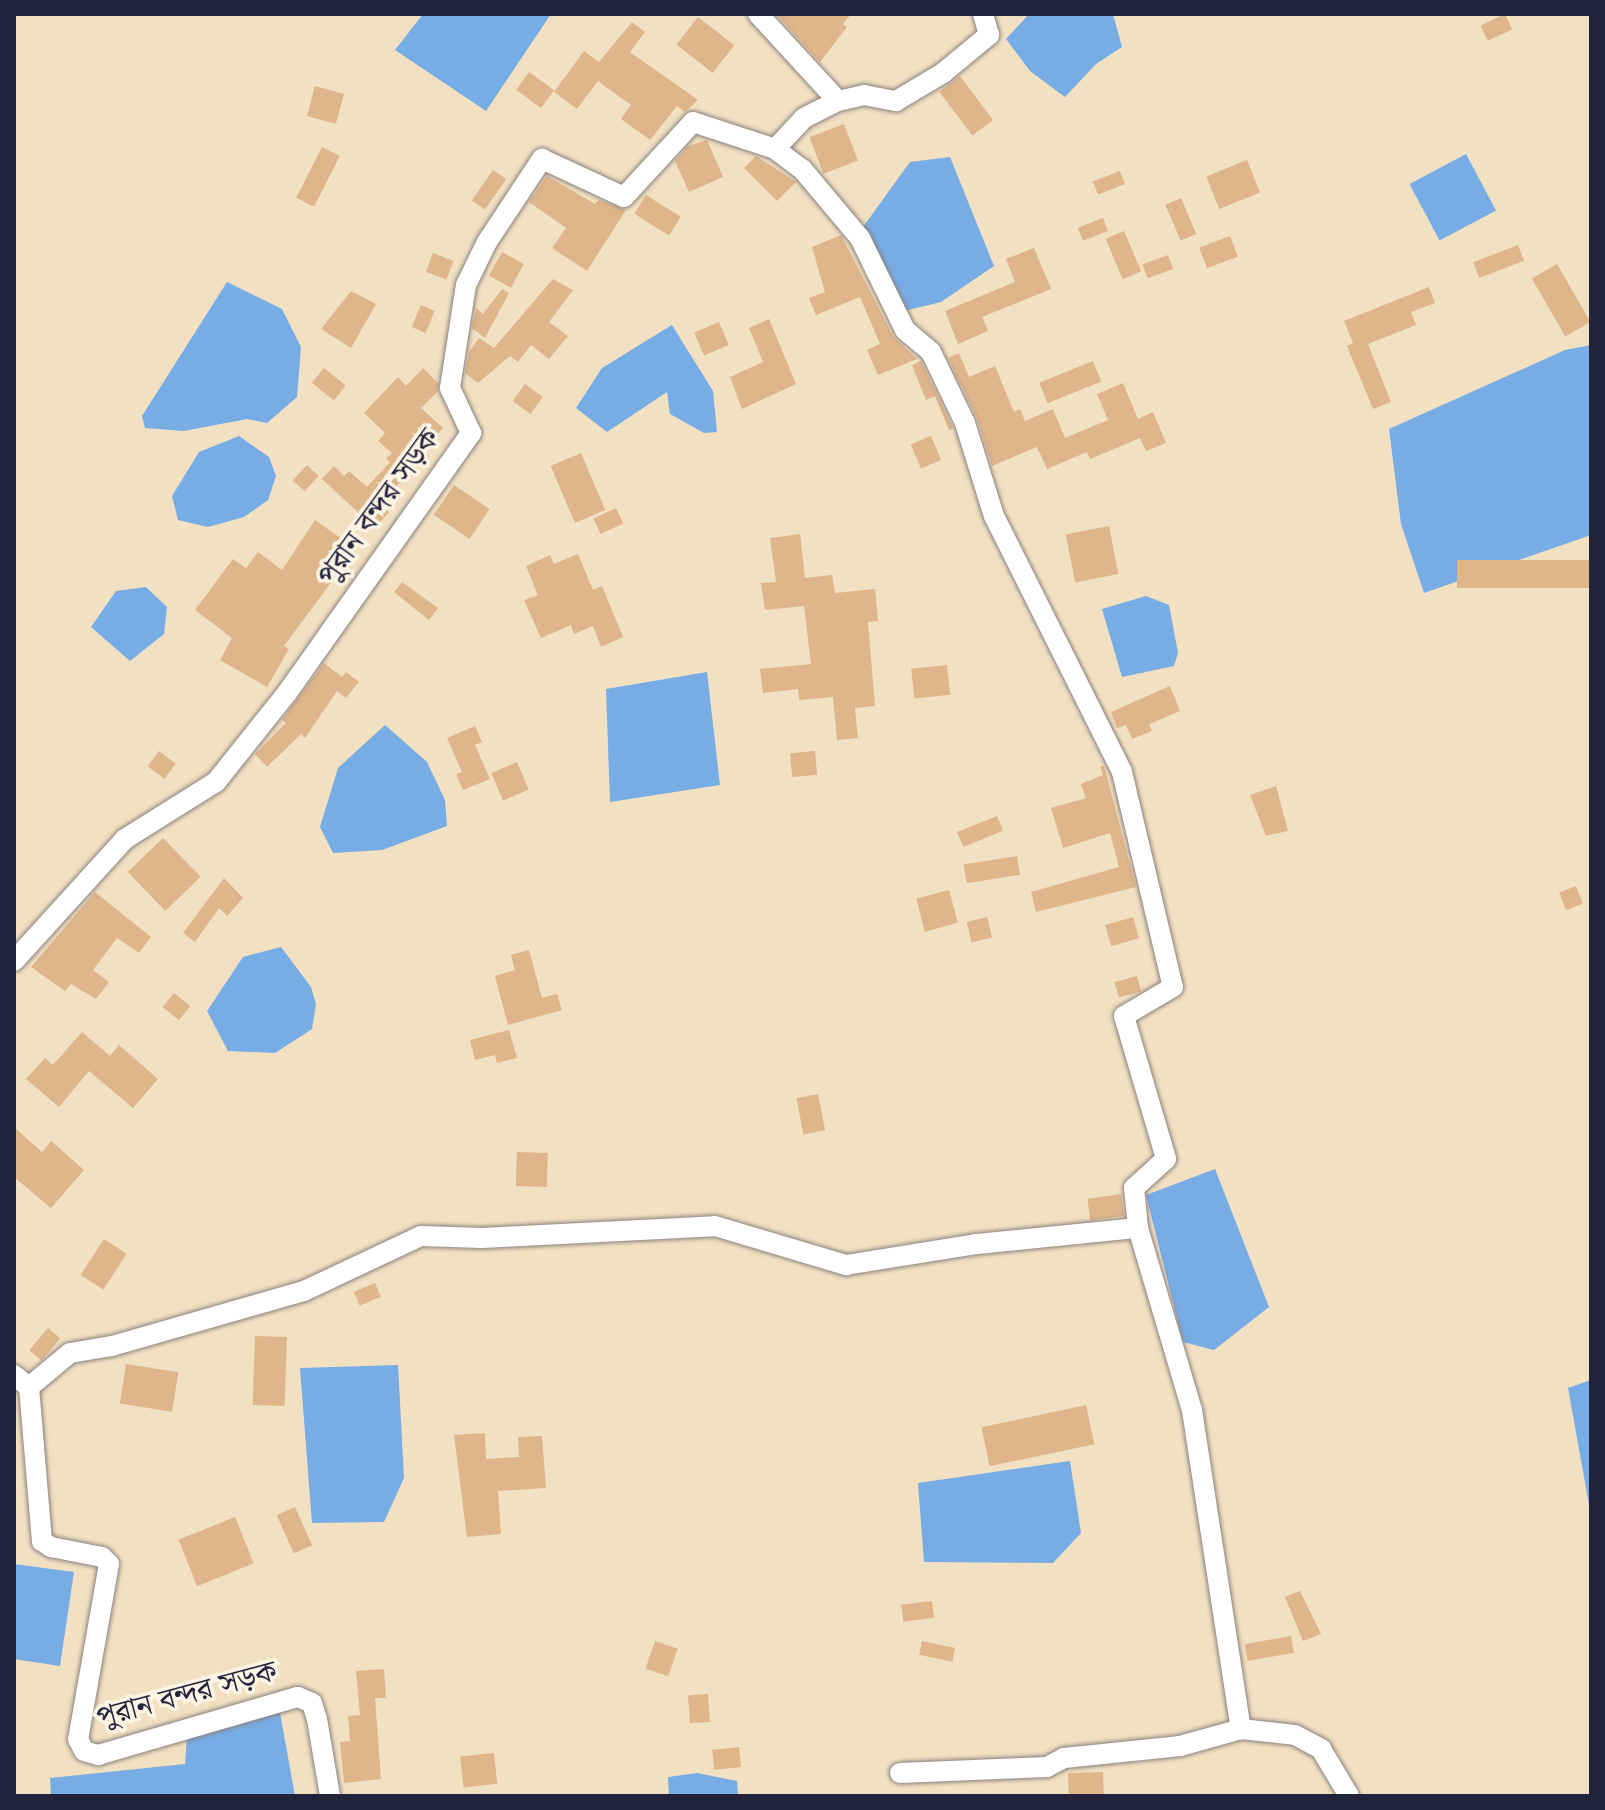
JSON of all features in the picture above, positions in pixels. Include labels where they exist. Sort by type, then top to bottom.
[{"type":"street","points":[[758,14],[838,101]]},
{"type":"street","points":[[983,14],[989,35],[932,80],[896,101],[864,95],[838,101],[804,118],[775,149],[802,169],[860,238],[905,330],[931,352],[965,423],[994,516],[1122,772],[1173,987],[1124,1016],[1166,1159],[1134,1188],[1138,1228],[1192,1410],[1241,1729]]},
{"type":"street","name":"পুরান বন্দর সড়ক","points":[[14,961],[125,839],[216,782],[287,693],[471,433],[450,388],[466,285],[539,163],[547,160],[624,197],[693,122],[775,149]]},
{"type":"street","points":[[22,1381],[70,1353],[112,1346],[304,1291],[421,1236],[482,1238],[715,1226],[846,1265],[977,1244],[1138,1228]]},
{"type":"street","name":"পুরান বন্দর সড়ক","points":[[22,1381],[42,1541],[51,1547],[102,1557],[109,1564],[78,1739],[84,1751],[98,1755],[298,1697],[312,1703],[330,1796]]},
{"type":"street","points":[[900,1773],[1047,1767],[1064,1758],[1180,1746],[1241,1729],[1295,1735],[1321,1749],[1349,1796]]},
{"type":"water","points":[[423,14],[551,14],[486,111],[395,50]]},
{"type":"water","points":[[1029,14],[1113,14],[1122,47],[1096,64],[1065,97],[1030,71],[1006,39]]},
{"type":"water","points":[[1466,154],[1496,211],[1440,241],[1409,184]]},
{"type":"water","points":[[950,157],[994,266],[941,302],[904,311],[863,227],[910,162]]},
{"type":"water","points":[[227,282],[282,309],[301,347],[297,397],[267,423],[247,419],[184,431],[145,428],[142,416]]},
{"type":"water","points":[[672,325],[713,391],[717,432],[704,433],[670,414],[667,392],[607,432],[576,408],[602,368]]},
{"type":"water","points":[[1591,345],[1591,535],[1424,593],[1401,524],[1389,429],[1565,350]]},
{"type":"water","points":[[239,436],[269,457],[276,476],[268,500],[244,517],[208,527],[178,520],[172,496],[199,452]]},
{"type":"water","points":[[146,587],[167,607],[164,634],[130,661],[91,627],[116,591]]},
{"type":"water","points":[[1146,596],[1169,605],[1178,653],[1174,666],[1122,677],[1102,609]]},
{"type":"water","points":[[707,672],[720,785],[610,802],[606,689]]},
{"type":"water","points":[[385,725],[427,762],[445,800],[447,826],[382,850],[333,853],[320,827],[338,768]]},
{"type":"water","points":[[281,947],[311,987],[316,1004],[312,1029],[275,1053],[228,1051],[207,1011],[243,957]]},
{"type":"water","points":[[1215,1169],[1269,1307],[1214,1350],[1183,1342],[1146,1195]]},
{"type":"water","points":[[398,1365],[404,1478],[384,1522],[312,1523],[300,1368]]},
{"type":"water","points":[[1591,1380],[1591,1516],[1568,1388]]},
{"type":"water","points":[[1070,1461],[1081,1533],[1053,1563],[924,1562],[918,1483]]},
{"type":"water","points":[[14,1564],[74,1572],[60,1666],[14,1659]]},
{"type":"water","points":[[279,1707],[295,1796],[51,1796],[50,1778],[185,1764],[187,1736]]},
{"type":"water","points":[[697,1773],[737,1781],[738,1796],[669,1796],[668,1777]]},
{"type":"building","points":[[776,14],[851,14],[843,24],[847,27],[820,62]]},
{"type":"building","points":[[1505,14],[1512,29],[1488,41],[1481,25]]},
{"type":"building","points":[[698,17],[734,45],[713,73],[676,45]]},
{"type":"building","points":[[632,22],[645,32],[630,52],[698,100],[685,112],[677,106],[650,140],[621,119],[631,105],[598,81],[577,109],[554,92],[584,51],[599,62]]},
{"type":"building","points":[[529,72],[554,90],[541,108],[516,90]]},
{"type":"building","points":[[960,76],[993,120],[972,136],[939,92]]},
{"type":"building","points":[[315,86],[344,94],[336,124],[307,116]]},
{"type":"building","points":[[844,124],[858,160],[823,174],[809,137]]},
{"type":"building","points":[[707,140],[723,177],[689,192],[675,161],[688,146]]},
{"type":"building","points":[[322,147],[340,156],[314,207],[296,198]]},
{"type":"building","points":[[756,156],[796,182],[777,201],[744,168]]},
{"type":"building","points":[[1247,160],[1260,192],[1219,209],[1206,176]]},
{"type":"building","points":[[493,170],[506,179],[485,209],[472,200]]},
{"type":"building","points":[[1120,171],[1125,184],[1098,194],[1093,181]]},
{"type":"building","points":[[547,176],[595,204],[599,200],[626,210],[587,271],[552,248],[566,228],[529,202]]},
{"type":"building","points":[[646,195],[681,217],[669,235],[634,214]]},
{"type":"building","points":[[1181,198],[1196,234],[1181,241],[1165,205]]},
{"type":"building","points":[[1103,218],[1108,231],[1083,241],[1078,228]]},
{"type":"building","points":[[1124,231],[1141,272],[1123,279],[1106,239]]},
{"type":"building","points":[[841,235],[893,336],[917,359],[878,375],[867,350],[880,344],[860,297],[816,315],[809,298],[825,292],[812,247]]},
{"type":"building","points":[[1230,236],[1238,257],[1207,268],[1199,248]]},
{"type":"building","points":[[1518,245],[1524,261],[1479,278],[1473,262]]},
{"type":"building","points":[[1034,248],[1051,289],[982,317],[988,331],[958,344],[945,311],[1015,282],[1006,259]]},
{"type":"building","points":[[502,252],[524,264],[511,288],[489,276]]},
{"type":"building","points":[[433,253],[454,261],[446,280],[426,272]]},
{"type":"building","points":[[1168,255],[1173,269],[1148,278],[1143,264]]},
{"type":"building","points":[[1557,264],[1590,322],[1565,337],[1532,278]]},
{"type":"building","points":[[553,279],[573,290],[549,322],[568,336],[549,359],[531,345],[518,362],[510,356],[478,383],[465,373],[469,352],[479,338],[494,348]]},
{"type":"building","points":[[1429,287],[1435,303],[1411,312],[1416,325],[1368,344],[1391,402],[1373,409],[1347,346],[1353,343],[1344,321]]},
{"type":"building","points":[[502,289],[509,293],[485,338],[472,328],[476,308],[483,314]]},
{"type":"building","points":[[351,291],[376,304],[351,348],[321,329]]},
{"type":"building","points":[[421,305],[435,311],[425,333],[412,327]]},
{"type":"building","points":[[769,319],[796,384],[742,409],[730,377],[763,362],[749,328]]},
{"type":"building","points":[[719,322],[729,345],[704,356],[694,333]]},
{"type":"building","points":[[959,353],[969,377],[995,366],[1014,412],[1020,409],[1025,421],[1053,409],[1065,438],[1108,420],[1097,394],[1123,383],[1138,419],[1153,412],[1166,443],[1146,451],[1140,438],[1090,459],[1087,452],[1047,469],[1037,447],[992,466],[977,418],[948,358]]},
{"type":"building","points":[[921,361],[953,428],[949,430],[935,396],[926,400],[912,365]]},
{"type":"building","points":[[1093,361],[1101,381],[1047,403],[1039,383]]},
{"type":"building","points":[[324,368],[346,386],[334,400],[312,383]]},
{"type":"building","points":[[423,368],[438,383],[438,391],[421,408],[443,428],[423,450],[429,456],[379,502],[389,512],[375,528],[322,479],[334,466],[344,476],[349,471],[367,487],[390,462],[386,459],[392,453],[378,441],[385,433],[364,413],[398,377],[406,386]]},
{"type":"building","points":[[525,384],[543,397],[530,414],[513,401]]},
{"type":"building","points":[[931,436],[941,460],[921,469],[911,445]]},
{"type":"building","points":[[581,453],[605,510],[575,523],[551,466]]},
{"type":"building","points":[[307,465],[319,476],[304,491],[293,480]]},
{"type":"building","points":[[454,485],[490,509],[470,539],[434,515]]},
{"type":"building","points":[[616,508],[623,523],[601,534],[593,519]]},
{"type":"building","points":[[315,520],[356,549],[284,646],[289,649],[267,687],[220,660],[232,638],[195,610],[233,559],[246,568],[258,552],[282,570]]},
{"type":"building","points":[[1109,526],[1118,574],[1075,582],[1066,534]]},
{"type":"building","points":[[800,534],[805,578],[832,575],[835,593],[875,589],[878,621],[868,622],[875,706],[855,708],[858,738],[837,740],[833,697],[799,700],[798,689],[763,693],[760,669],[811,664],[804,606],[765,610],[761,583],[776,582],[770,538]]},
{"type":"building","points":[[578,554],[593,590],[602,586],[623,637],[601,647],[593,626],[574,634],[571,625],[541,638],[524,600],[538,595],[526,566],[550,555],[554,564]]},
{"type":"building","points":[[1457,560],[1591,560],[1591,588],[1457,588]]},
{"type":"building","points":[[402,582],[438,608],[429,620],[394,592]]},
{"type":"building","points":[[324,663],[342,677],[346,672],[359,682],[346,698],[337,691],[305,738],[301,734],[267,767],[255,754],[286,723],[282,720]]},
{"type":"building","points":[[947,665],[950,695],[914,699],[911,669]]},
{"type":"building","points":[[1170,686],[1180,711],[1149,724],[1152,731],[1132,739],[1126,725],[1117,728],[1111,712]]},
{"type":"building","points":[[475,726],[482,742],[475,745],[490,779],[463,790],[456,774],[462,772],[447,738]]},
{"type":"building","points":[[159,751],[176,764],[164,779],[148,766]]},
{"type":"building","points":[[815,751],[817,775],[792,777],[790,753]]},
{"type":"building","points":[[517,762],[529,790],[503,801],[491,773]]},
{"type":"building","points":[[1104,766],[1136,887],[1036,912],[1031,892],[1119,867],[1110,833],[1063,848],[1051,808],[1086,798],[1081,784],[1103,775],[1100,767]]},
{"type":"building","points":[[1276,786],[1288,831],[1266,836],[1250,795]]},
{"type":"building","points":[[997,816],[1003,831],[963,847],[957,832]]},
{"type":"building","points":[[163,838],[201,877],[165,911],[128,872]]},
{"type":"building","points":[[1017,856],[1020,875],[967,883],[964,864]]},
{"type":"building","points":[[224,878],[243,898],[227,916],[219,908],[195,942],[183,933]]},
{"type":"building","points":[[1576,886],[1583,904],[1566,910],[1559,892]]},
{"type":"building","points":[[949,890],[958,923],[925,932],[916,899]]},
{"type":"building","points":[[95,892],[151,937],[139,953],[117,938],[93,970],[109,982],[96,999],[71,984],[65,991],[31,967]]},
{"type":"building","points":[[987,917],[992,937],[972,942],[967,922]]},
{"type":"building","points":[[1133,917],[1139,938],[1111,946],[1105,925]]},
{"type":"building","points":[[529,950],[542,998],[557,994],[562,1010],[508,1025],[495,976],[515,970],[511,955]]},
{"type":"building","points":[[1137,976],[1141,991],[1119,997],[1115,982]]},
{"type":"building","points":[[174,993],[190,1006],[179,1020],[163,1007]]},
{"type":"building","points":[[509,1030],[517,1058],[497,1063],[495,1055],[475,1060],[470,1040]]},
{"type":"building","points":[[82,1032],[110,1056],[119,1045],[158,1079],[133,1108],[89,1071],[59,1107],[26,1079],[45,1058],[53,1065]]},
{"type":"building","points":[[818,1094],[825,1130],[803,1135],[796,1098]]},
{"type":"building","points":[[14,1127],[42,1152],[51,1141],[84,1170],[51,1208],[14,1177]]},
{"type":"building","points":[[517,1152],[548,1153],[547,1187],[516,1186]]},
{"type":"building","points":[[1121,1194],[1124,1216],[1090,1221],[1087,1199]]},
{"type":"building","points":[[104,1239],[127,1254],[103,1290],[81,1275]]},
{"type":"building","points":[[375,1283],[381,1297],[360,1306],[354,1292]]},
{"type":"building","points":[[48,1328],[60,1338],[42,1360],[29,1350]]},
{"type":"building","points":[[255,1336],[287,1337],[285,1406],[253,1405]]},
{"type":"building","points":[[126,1364],[178,1372],[172,1412],[120,1404]]},
{"type":"building","points":[[1086,1405],[1094,1444],[990,1466],[981,1427]]},
{"type":"building","points":[[485,1433],[486,1459],[519,1457],[518,1437],[542,1436],[546,1488],[498,1491],[501,1534],[467,1537],[454,1435]]},
{"type":"building","points":[[295,1507],[312,1545],[294,1554],[277,1515]]},
{"type":"building","points":[[235,1517],[254,1563],[197,1586],[178,1540]]},
{"type":"building","points":[[1300,1591],[1321,1634],[1303,1641],[1285,1597]]},
{"type":"building","points":[[932,1601],[934,1618],[903,1622],[901,1605]]},
{"type":"building","points":[[1291,1636],[1294,1653],[1248,1661],[1245,1644]]},
{"type":"building","points":[[655,1641],[678,1649],[668,1676],[646,1668]]},
{"type":"building","points":[[922,1641],[955,1648],[952,1662],[919,1655]]},
{"type":"building","points":[[384,1669],[386,1698],[375,1698],[381,1779],[344,1783],[340,1742],[350,1741],[348,1716],[360,1715],[356,1671]]},
{"type":"building","points":[[708,1694],[710,1722],[690,1723],[688,1695]]},
{"type":"building","points":[[739,1747],[741,1767],[714,1770],[712,1750]]},
{"type":"building","points":[[494,1753],[497,1784],[463,1787],[460,1757]]},
{"type":"building","points":[[1103,1772],[1104,1796],[1069,1796],[1068,1773]]}]
